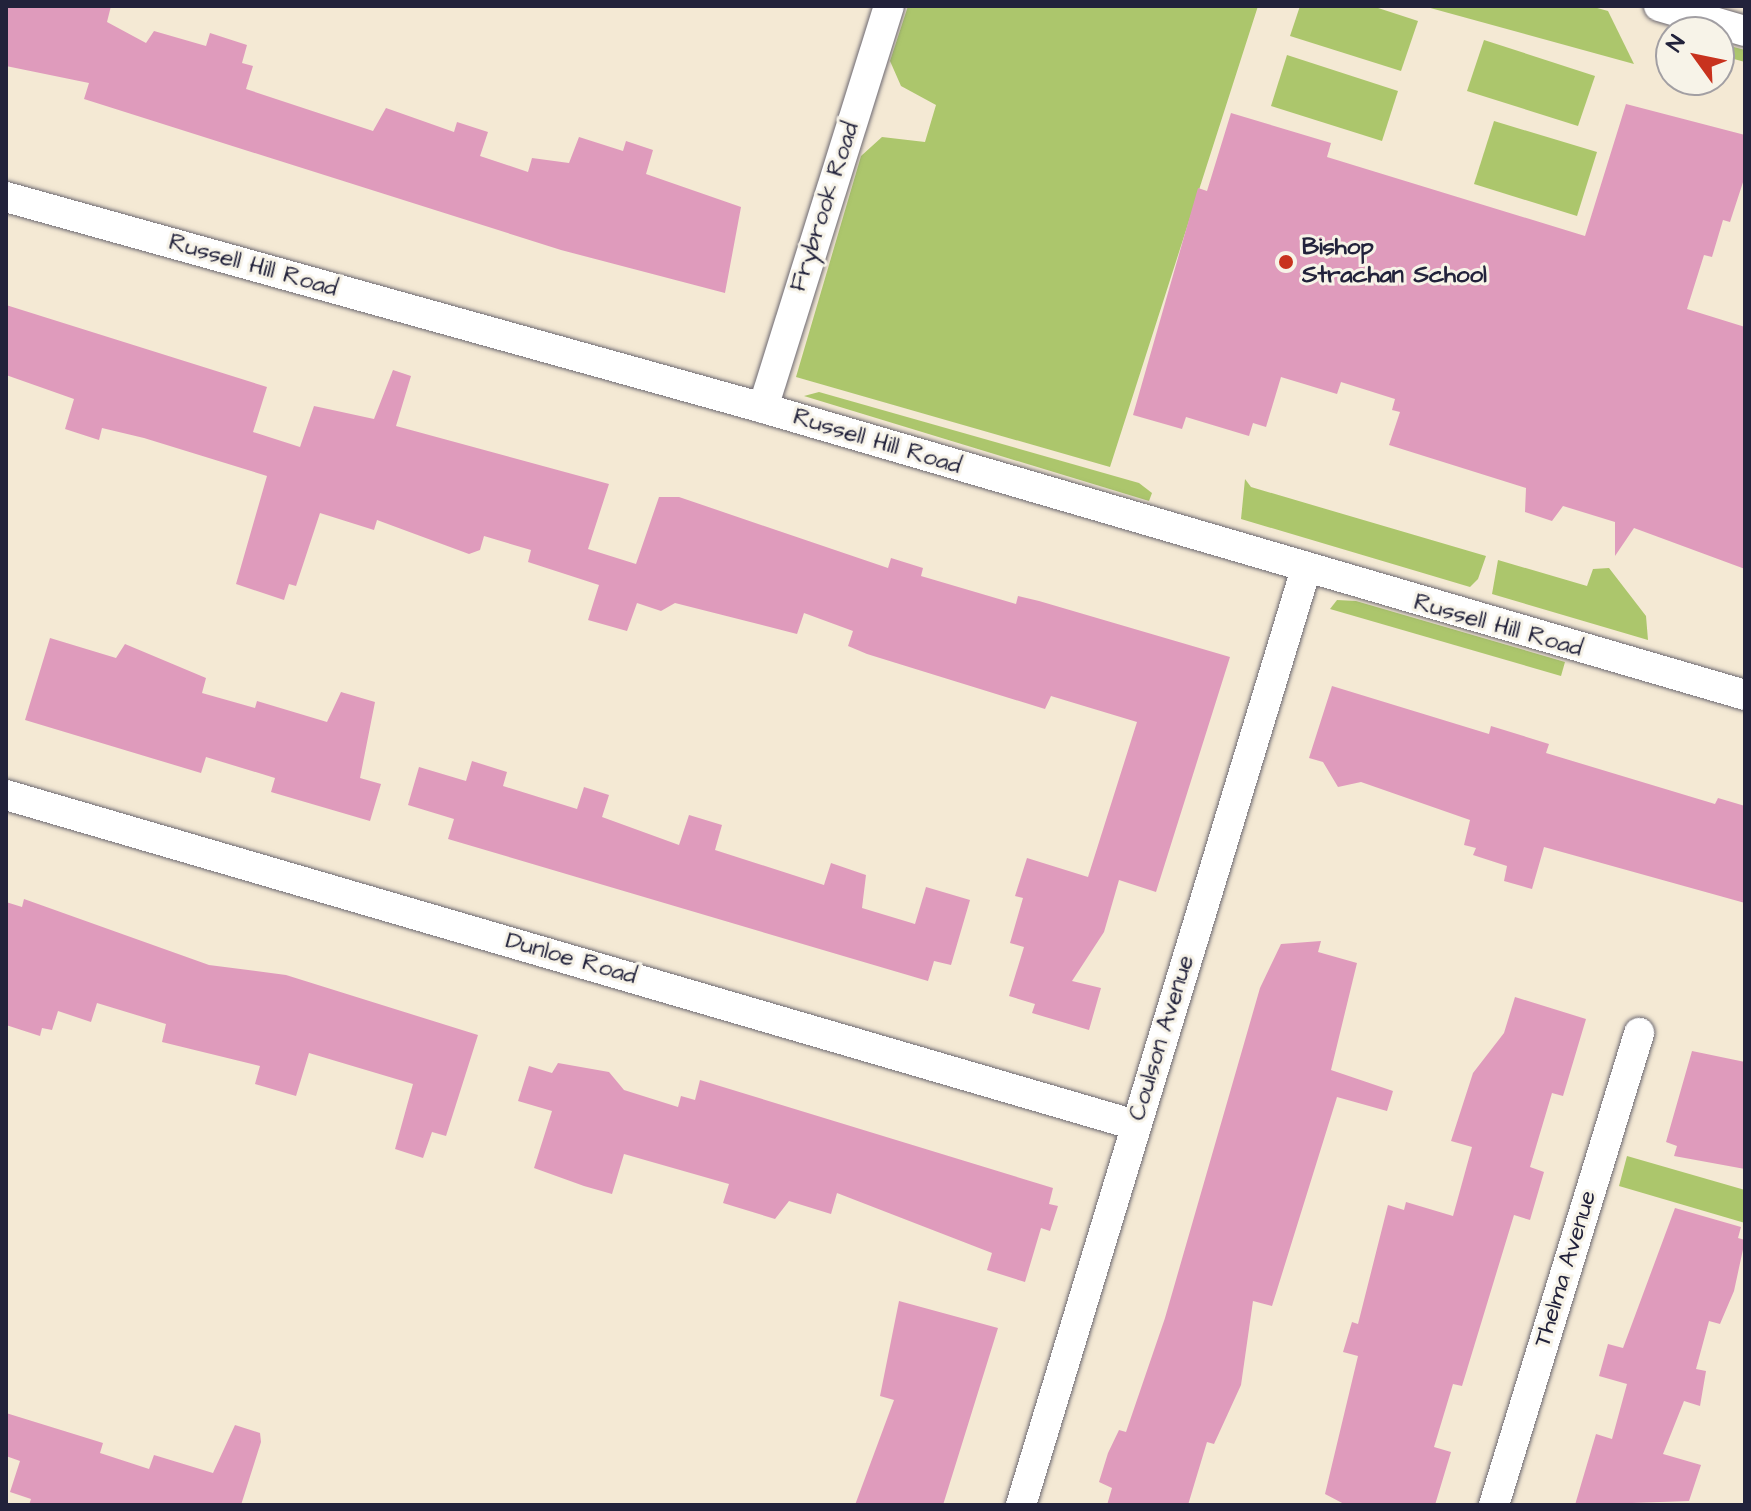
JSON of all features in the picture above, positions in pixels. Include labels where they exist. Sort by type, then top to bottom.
[{"type":"street","name":"Frybrook Road","points":[[763,408],[889,6]]},
{"type":"street","points":[[1659,6],[1745,31]]},
{"type":"street","name":"Russell Hill Road","points":[[6,197],[763,408],[1305,572],[1745,695]]},
{"type":"street","name":"Coulson Avenue","points":[[1021,1505],[1305,572]]},
{"type":"street","name":"Dunloe Road","points":[[6,795],[1135,1125]]},
{"type":"street","name":"Thelma Avenue","points":[[1494,1505],[1639,1033]]},
{"type":"green space","points":[[908,6],[1258,6],[1110,467],[796,377],[861,156],[882,137],[925,142],[936,105],[901,86],[890,61]]},
{"type":"green space","points":[[1300,6],[1372,6],[1418,21],[1401,71],[1290,36]]},
{"type":"green space","points":[[1423,6],[1590,6],[1608,11],[1634,64]]},
{"type":"green space","points":[[1484,40],[1595,76],[1578,126],[1467,91]]},
{"type":"green space","points":[[1735,47],[1745,50],[1745,62],[1735,59]]},
{"type":"green space","points":[[1287,55],[1398,91],[1382,141],[1271,106]]},
{"type":"green space","points":[[1494,121],[1597,152],[1577,216],[1474,184]]},
{"type":"green space","points":[[819,392],[1139,483],[1152,493],[1149,501],[804,396]]},
{"type":"green space","points":[[1245,479],[1251,487],[1486,556],[1478,579],[1470,587],[1241,519]]},
{"type":"green space","points":[[1498,560],[1587,586],[1593,569],[1609,568],[1646,616],[1648,640],[1492,594]]},
{"type":"green space","points":[[1337,600],[1356,601],[1565,662],[1561,676],[1330,609]]},
{"type":"green space","points":[[1627,1156],[1745,1190],[1745,1223],[1619,1186]]},
{"type":"building","points":[[6,6],[111,6],[107,22],[146,43],[154,31],[206,46],[210,33],[247,45],[242,63],[253,66],[246,89],[373,131],[386,108],[454,132],[457,122],[488,132],[480,156],[528,172],[532,158],[569,163],[579,137],[623,151],[626,141],[653,150],[646,174],[741,207],[725,293],[561,250],[84,99],[89,83],[6,66]]},
{"type":"building","points":[[1626,104],[1745,135],[1745,176],[1730,222],[1723,220],[1712,257],[1704,255],[1687,309],[1745,327],[1745,569],[1634,528],[1615,556],[1615,522],[1563,506],[1552,521],[1525,512],[1526,488],[1389,445],[1400,412],[1392,410],[1395,399],[1341,382],[1337,394],[1281,377],[1266,427],[1253,423],[1249,436],[1186,417],[1182,429],[1133,415],[1198,188],[1207,191],[1231,113],[1331,143],[1327,157],[1585,236]]},
{"type":"building","points":[[6,305],[267,387],[253,432],[300,447],[314,406],[374,419],[393,370],[411,376],[396,426],[609,484],[588,549],[636,564],[659,497],[679,497],[888,568],[891,558],[923,568],[921,576],[1016,604],[1018,596],[1039,601],[1230,657],[1156,892],[1119,880],[1104,932],[1072,981],[1101,988],[1089,1030],[1032,1013],[1035,1004],[1009,996],[1024,947],[1010,943],[1023,898],[1015,896],[1027,858],[1088,877],[1137,722],[1051,696],[1045,709],[867,654],[848,646],[853,631],[804,613],[797,634],[675,603],[661,611],[637,603],[627,631],[588,620],[599,585],[528,562],[531,550],[484,536],[480,550],[469,554],[377,520],[374,530],[320,513],[296,586],[289,584],[284,600],[236,584],[267,476],[102,428],[99,440],[65,429],[74,399],[6,375]]},
{"type":"building","points":[[50,638],[116,658],[125,644],[206,678],[202,693],[255,708],[257,701],[327,722],[341,692],[375,702],[360,778],[381,784],[370,821],[271,792],[275,778],[206,757],[201,773],[25,720]]},
{"type":"building","points":[[1332,686],[1489,734],[1491,726],[1549,744],[1546,753],[1715,804],[1718,798],[1745,806],[1745,903],[1544,847],[1532,889],[1504,881],[1507,866],[1473,855],[1476,848],[1464,845],[1470,820],[1361,782],[1338,787],[1323,762],[1309,758]]},
{"type":"building","points":[[472,761],[507,772],[503,786],[577,809],[584,787],[609,795],[602,817],[679,845],[689,815],[722,825],[715,850],[824,885],[831,863],[866,875],[862,908],[915,924],[926,887],[970,900],[951,965],[934,961],[928,981],[448,839],[454,819],[408,805],[419,767],[466,781]]},
{"type":"building","points":[[24,899],[209,965],[286,975],[478,1035],[446,1136],[432,1132],[423,1158],[395,1149],[413,1084],[309,1053],[296,1096],[255,1084],[260,1066],[162,1042],[166,1024],[97,1003],[91,1022],[58,1011],[52,1030],[42,1028],[40,1036],[6,1025],[6,902],[22,907]]},
{"type":"building","points":[[1321,941],[1318,952],[1357,963],[1331,1070],[1393,1091],[1387,1111],[1337,1097],[1272,1306],[1253,1301],[1241,1385],[1214,1444],[1207,1442],[1188,1505],[1107,1505],[1112,1488],[1099,1482],[1119,1430],[1126,1432],[1165,1318],[1260,988],[1281,944]]},
{"type":"building","points":[[1515,997],[1586,1019],[1563,1096],[1552,1093],[1530,1167],[1544,1172],[1530,1220],[1514,1215],[1462,1386],[1453,1384],[1434,1447],[1451,1452],[1435,1505],[1346,1505],[1325,1494],[1358,1356],[1343,1352],[1352,1322],[1358,1324],[1388,1205],[1404,1210],[1406,1202],[1453,1216],[1472,1147],[1451,1141],[1473,1073],[1504,1033]]},
{"type":"building","points":[[1692,1051],[1745,1062],[1745,1169],[1674,1156],[1677,1146],[1666,1142]]},
{"type":"building","points":[[558,1063],[609,1072],[624,1090],[678,1107],[681,1096],[695,1100],[700,1080],[1053,1188],[1049,1204],[1058,1206],[1050,1231],[1041,1228],[1025,1282],[987,1270],[992,1253],[837,1193],[831,1214],[789,1201],[775,1219],[723,1203],[729,1184],[624,1154],[612,1194],[584,1186],[534,1168],[552,1111],[518,1101],[529,1066],[552,1073]]},
{"type":"building","points":[[1675,1208],[1741,1227],[1738,1238],[1745,1240],[1734,1291],[1720,1324],[1709,1321],[1696,1369],[1706,1371],[1700,1406],[1684,1401],[1663,1454],[1701,1465],[1689,1501],[1575,1505],[1596,1434],[1612,1439],[1627,1384],[1599,1376],[1608,1344],[1623,1348]]},
{"type":"building","points":[[899,1301],[998,1328],[943,1505],[855,1505],[894,1400],[880,1396]]},
{"type":"building","points":[[6,1413],[103,1443],[100,1453],[149,1469],[154,1455],[213,1473],[235,1425],[260,1433],[261,1442],[241,1505],[29,1505],[31,1499],[10,1492],[20,1461],[6,1456]]},
{"type":"place","name":"Bishop Strachan School","points":[[1286,262]]}]
